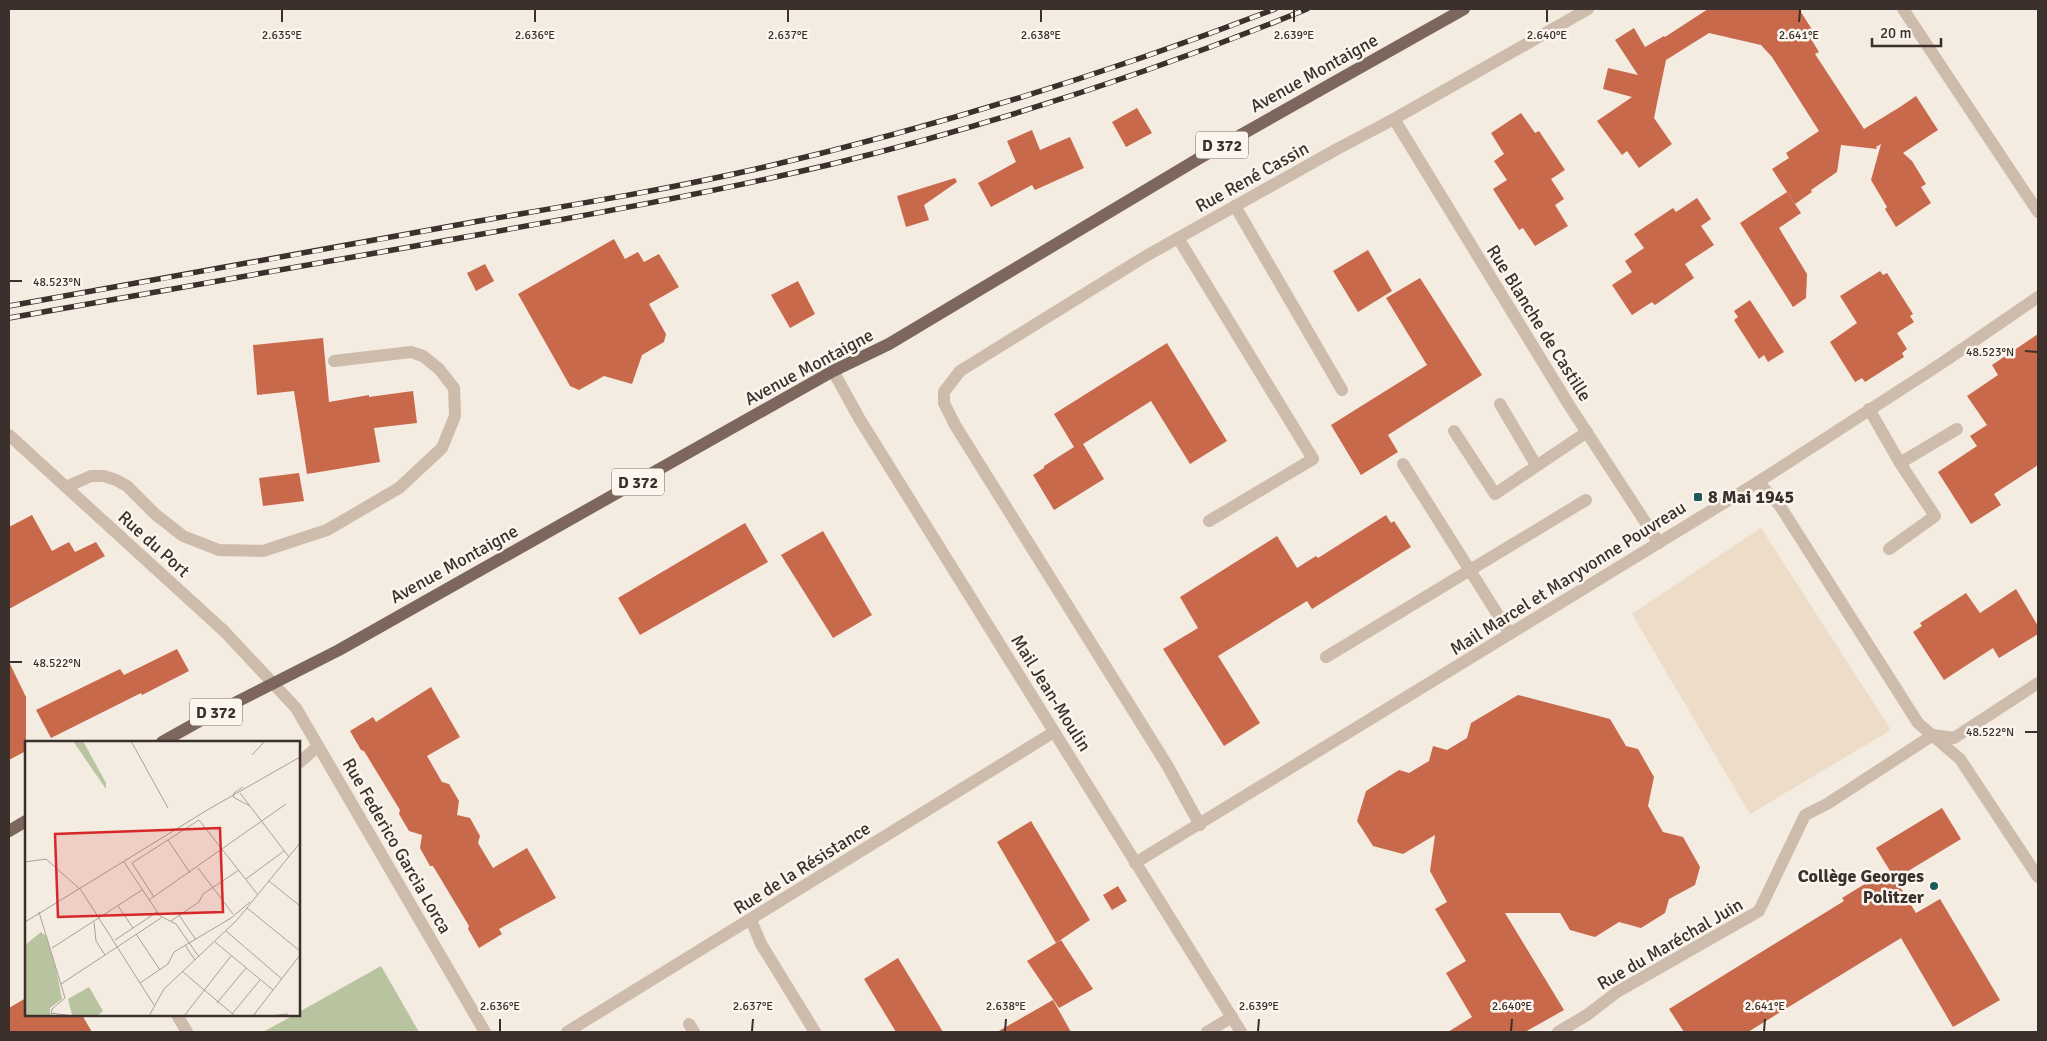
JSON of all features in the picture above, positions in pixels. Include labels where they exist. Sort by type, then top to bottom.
[{"type":"main road","name":"Avenue Montaigne","points":[[164,741],[339,650],[833,371],[889,344],[1198,159],[1464,9]]},
{"type":"main road","points":[[9,831],[25,822]]},
{"type":"street","name":"Rue René Cassin","points":[[1200,825],[1167,764],[955,425],[944,403],[944,392],[960,371],[1178,238],[1588,9]]},
{"type":"street","points":[[1903,9],[2038,212]]},
{"type":"street","name":"Rue Blanche de Castille","points":[[1394,119],[1587,432],[1659,543]]},
{"type":"street","points":[[1235,206],[1342,390]]},
{"type":"street","points":[[1178,238],[1313,459],[1209,521]]},
{"type":"street","name":"Mail Marcel et Maryvonne Pouvreau","points":[[1136,863],[1758,482],[1953,356],[2038,297]]},
{"type":"street","points":[[66,487],[91,476],[104,476],[116,480],[127,486],[155,514],[183,536],[219,550],[263,551],[327,530],[399,488],[442,448],[456,416],[454,388],[439,369],[423,356],[411,352],[334,361]]},
{"type":"street","name":"Mail Jean-Moulin","points":[[833,371],[864,426],[1241,1032]]},
{"type":"street","points":[[1500,404],[1536,465]]},
{"type":"street","points":[[1869,409],[1900,463],[1935,516],[1889,549]]},
{"type":"street","points":[[1900,463],[1956,429]]},
{"type":"street","points":[[1454,431],[1495,494],[1587,432]]},
{"type":"street","name":"Rue du Port","points":[[9,435],[224,631],[272,684]]},
{"type":"street","points":[[1403,464],[1510,634]]},
{"type":"street","points":[[1758,482],[1780,506],[1918,723],[1960,759],[2038,877]]},
{"type":"street","points":[[1326,657],[1586,500]]},
{"type":"street","points":[[1933,735],[1954,738],[2038,683]]},
{"type":"street","name":"Rue Federico Garcia Lorca","points":[[272,684],[296,708],[485,1032]]},
{"type":"street","name":"Rue de la Résistance","points":[[567,1032],[1054,732]]},
{"type":"street","name":"Rue du Maréchal Juin","points":[[1558,1032],[1617,992],[1759,911],[1805,815],[1827,804],[1933,735]]},
{"type":"street","points":[[300,762],[318,746]]},
{"type":"street","points":[[751,920],[761,944],[815,1032]]},
{"type":"street","points":[[178,1016],[187,1032]]},
{"type":"street","points":[[1207,1032],[1232,1017]]},
{"type":"green space","points":[[381,966],[419,1032],[263,1032],[292,1016],[300,1016],[300,1011]]},
{"type":"shaded area","points":[[1761,528],[1891,730],[1750,814],[1632,614]]},
{"type":"building","points":[[1708,9],[1799,9],[1813,31],[1808,34],[1819,52],[1815,54],[1864,129],[1916,96],[1938,130],[1903,153],[1912,161],[1926,184],[1921,187],[1931,203],[1896,227],[1871,180],[1881,144],[1876,147],[1877,149],[1841,145],[1837,172],[1795,204],[1772,169],[1789,158],[1786,153],[1819,131],[1772,57],[1761,45],[1709,33],[1666,60],[1654,118],[1672,144],[1639,168],[1627,151],[1622,155],[1597,121],[1632,97],[1603,89],[1608,68],[1638,75],[1615,40],[1634,28],[1645,47],[1665,37]]},
{"type":"building","points":[[1137,108],[1152,133],[1126,147],[1112,122]]},
{"type":"building","points":[[1521,113],[1535,133],[1539,131],[1565,170],[1551,179],[1564,199],[1555,205],[1568,226],[1535,246],[1523,228],[1519,230],[1493,189],[1507,180],[1494,161],[1504,154],[1491,133]]},
{"type":"building","points":[[1032,130],[1040,150],[1070,137],[1084,168],[1035,190],[1032,185],[991,207],[978,183],[1016,162],[1007,141]]},
{"type":"building","points":[[955,178],[957,182],[924,205],[929,220],[906,227],[897,196]]},
{"type":"building","points":[[1787,192],[1801,213],[1779,228],[1807,274],[1806,298],[1793,307],[1740,223]]},
{"type":"building","points":[[1697,198],[1711,219],[1701,226],[1714,245],[1685,264],[1694,278],[1655,305],[1652,302],[1632,315],[1612,285],[1632,272],[1625,261],[1644,248],[1634,234],[1673,208],[1676,212]]},
{"type":"building","points":[[614,239],[625,259],[638,252],[644,262],[659,254],[679,287],[649,304],[666,334],[664,342],[642,355],[632,384],[604,376],[579,390],[570,386],[518,294]]},
{"type":"building","points":[[1368,250],[1392,291],[1358,312],[1333,271]]},
{"type":"building","points":[[485,264],[494,281],[476,291],[467,273]]},
{"type":"building","points":[[1880,271],[1883,275],[1887,273],[1913,314],[1910,316],[1914,322],[1897,333],[1907,349],[1902,353],[1904,357],[1865,382],[1862,378],[1855,382],[1830,342],[1857,323],[1840,296]]},
{"type":"building","points":[[1420,278],[1482,375],[1388,435],[1398,452],[1361,475],[1331,425],[1427,365],[1386,298]]},
{"type":"building","points":[[798,281],[815,314],[790,328],[771,295]]},
{"type":"building","points":[[1750,300],[1784,352],[1768,362],[1764,355],[1759,359],[1734,320],[1738,317],[1734,311]]},
{"type":"building","points":[[2038,334],[2038,465],[1994,494],[2001,505],[1971,524],[1938,472],[1977,446],[1970,436],[1987,425],[1967,396],[1998,375],[1992,365]]},
{"type":"building","points":[[323,338],[329,402],[369,395],[369,397],[413,391],[417,423],[374,428],[380,462],[307,474],[294,391],[257,395],[253,345]]},
{"type":"building","points":[[1167,343],[1227,441],[1190,464],[1151,401],[1083,444],[1104,479],[1054,510],[1033,475],[1074,447],[1054,414]]},
{"type":"building","points":[[299,473],[304,501],[263,506],[259,478]]},
{"type":"building","points":[[32,515],[52,551],[69,542],[75,552],[96,542],[105,556],[9,609],[9,527]]},
{"type":"building","points":[[1386,515],[1391,523],[1394,521],[1411,547],[1312,609],[1307,601],[1218,656],[1260,723],[1224,746],[1163,649],[1198,628],[1180,597],[1277,536],[1297,568],[1316,556],[1318,558]]},
{"type":"building","points":[[745,523],[768,562],[640,635],[618,598]]},
{"type":"building","points":[[823,531],[872,615],[833,638],[781,555]]},
{"type":"building","points":[[2016,589],[2038,626],[2038,634],[1999,658],[1993,648],[1944,680],[1913,632],[1922,626],[1920,623],[1966,593],[1980,613]]},
{"type":"building","points":[[177,649],[189,671],[51,738],[36,710],[120,669],[124,675]]},
{"type":"building","points":[[9,662],[26,697],[26,741],[25,752],[9,760]]},
{"type":"building","points":[[431,687],[460,737],[427,756],[442,782],[449,784],[459,801],[457,815],[470,818],[480,836],[478,843],[493,868],[527,848],[556,898],[499,929],[502,934],[479,948],[468,929],[469,926],[420,848],[422,835],[409,831],[399,814],[400,810],[350,731],[373,717],[376,722]]},
{"type":"building","points":[[1518,695],[1610,719],[1626,746],[1638,749],[1654,777],[1648,806],[1663,832],[1683,837],[1700,867],[1695,885],[1669,899],[1665,913],[1641,928],[1619,922],[1595,937],[1570,930],[1560,913],[1505,913],[1564,1010],[1525,1032],[1448,1032],[1472,1017],[1446,973],[1466,961],[1435,909],[1447,902],[1430,871],[1435,835],[1403,854],[1373,846],[1357,821],[1366,791],[1399,770],[1409,773],[1429,761],[1433,746],[1447,750],[1467,738],[1471,723]]},
{"type":"building","points":[[1942,808],[1961,839],[1895,879],[1876,848]]},
{"type":"building","points":[[1031,821],[1090,920],[1056,943],[997,842]]},
{"type":"building","points":[[1886,871],[1896,880],[1916,913],[1940,899],[2000,1000],[1953,1027],[1901,938],[1748,1032],[1684,1032],[1669,1009],[1844,901],[1842,898]]},
{"type":"building","points":[[1118,886],[1127,901],[1112,910],[1103,895]]},
{"type":"building","points":[[1061,940],[1093,989],[1059,1008],[1027,961]]},
{"type":"building","points":[[898,958],[943,1032],[896,1032],[864,979]]},
{"type":"building","points":[[25,999],[25,1016],[83,1016],[92,1032],[9,1032],[9,1008]]},
{"type":"building","points":[[1053,1000],[1071,1032],[997,1032]]},
{"type":"railway","points":[[9,306],[618,197],[756,169],[888,136],[1018,98],[1148,56],[1275,9]]},
{"type":"railway","points":[[9,318],[581,216],[730,187],[828,165],[950,133],[1070,96],[1189,55],[1307,9]]},
{"type":"place","name":"8 Mai 1945","points":[[1698,497]]},
{"type":"place","name":"Collège Georges Politzer","points":[[1934,886]]}]
